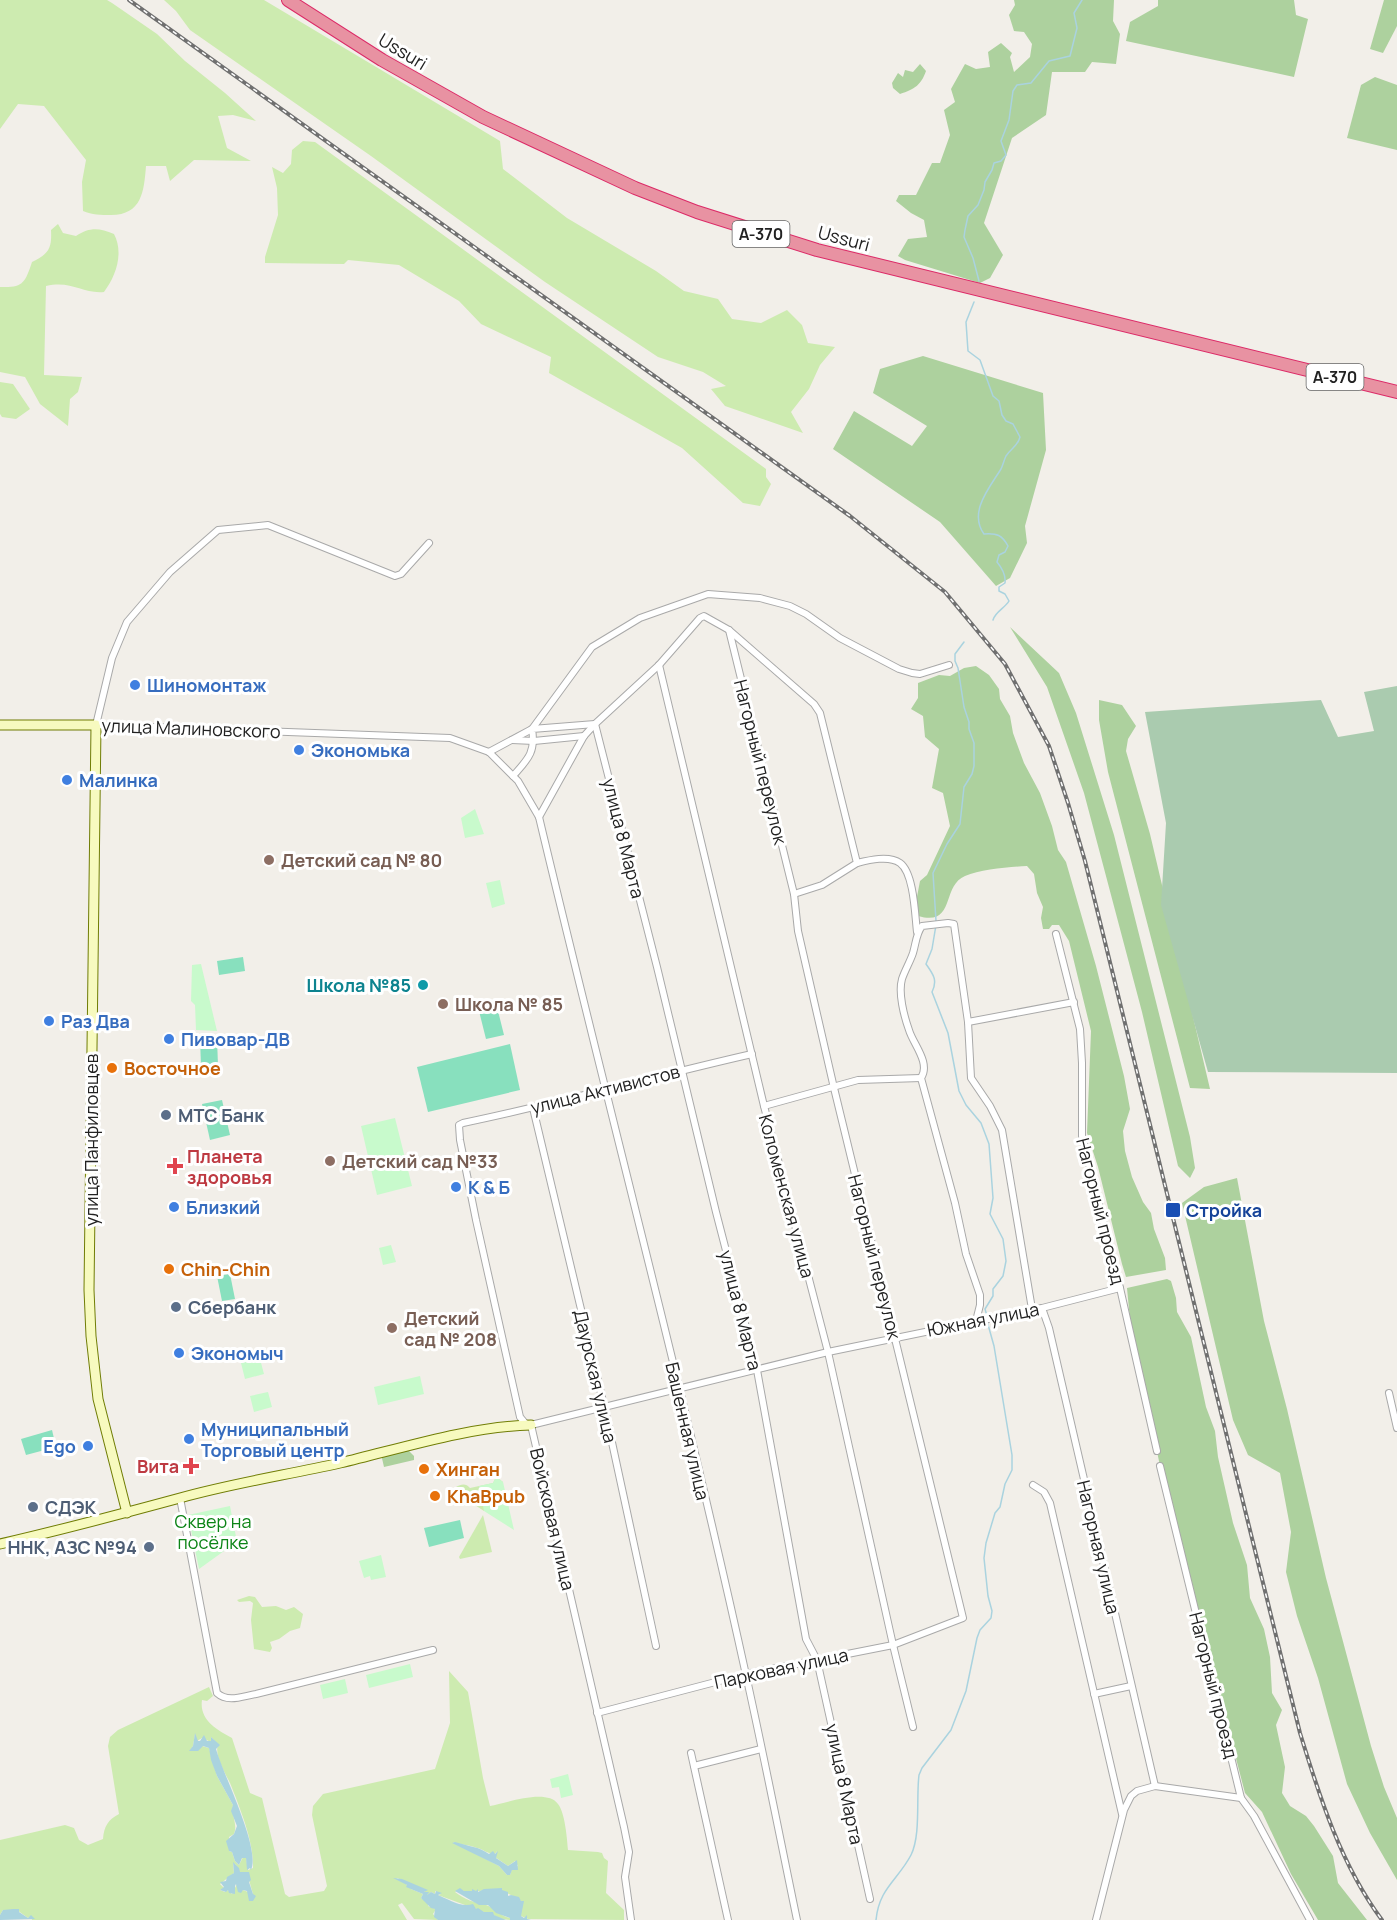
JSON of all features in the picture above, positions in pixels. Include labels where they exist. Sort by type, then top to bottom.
[{"type":"highway","name":"Ussuri","points":[[288,0],[382,60],[483,117],[635,188],[697,212],[828,253],[1397,392]]},
{"type":"street","points":[[96,725],[112,658],[127,622],[170,572],[218,530],[268,525],[395,576],[401,574],[429,543]]},
{"type":"street","points":[[513,776],[530,757],[534,741],[532,729],[592,647],[640,618],[708,594],[760,597],[790,606],[806,614],[840,638],[905,671],[920,674],[949,665]]},
{"type":"street","name":"Нагорный переулок","points":[[659,665],[700,618],[709,617],[729,630],[818,708],[857,862]]},
{"type":"street","name":"Нагорный переулок","points":[[729,630],[794,894],[798,931],[834,1088],[963,1618]]},
{"type":"street","points":[[539,817],[584,736],[659,665]]},
{"type":"street","name":"Коломенская улица","points":[[659,665],[764,1106],[828,1352],[892,1645],[913,1727]]},
{"type":"street","points":[[489,752],[532,729],[595,724]]},
{"type":"street","name":"улица 8 Марта","points":[[595,724],[757,1370],[806,1639],[817,1660],[870,1899]]},
{"type":"street","name":"улица Малиновского","points":[[0,725],[96,725],[433,736],[450,738],[489,752],[518,781],[539,817],[569,945]]},
{"type":"street","name":"улица Панфиловцев","points":[[96,725],[89,1290],[98,1399],[127,1513]]},
{"type":"street","points":[[512,740],[534,741],[584,736]]},
{"type":"street","points":[[794,894],[822,885],[857,862],[889,859],[900,863],[909,876],[917,933],[912,956],[902,977],[901,990],[908,1029],[923,1063],[924,1074],[921,1078],[955,1203],[966,1254],[980,1294],[976,1321]]},
{"type":"street","points":[[917,933],[922,926],[954,924],[968,1022],[971,1078],[998,1120],[1005,1146],[1032,1309]]},
{"type":"street","name":"Нагорный проезд","points":[[1056,934],[1080,1029],[1082,1136],[1157,1451]]},
{"type":"street","name":"Башенная улица","points":[[569,945],[746,1674],[797,1920]]},
{"type":"street","points":[[968,1022],[1074,1002]]},
{"type":"street","name":"улица Активистов","points":[[459,1125],[752,1054]]},
{"type":"street","points":[[764,1106],[858,1080],[921,1078]]},
{"type":"street","name":"Даурская улица","points":[[533,1108],[604,1407],[656,1646]]},
{"type":"street","name":"Войсковая улица","points":[[459,1125],[476,1220],[520,1417],[525,1423],[531,1425],[629,1852],[625,1877],[631,1920]]},
{"type":"street","name":"Южная улица","points":[[531,1425],[828,1352],[1042,1308],[1120,1288]]},
{"type":"street","name":"Нагорная улица","points":[[1042,1308],[1049,1328],[1155,1786]]},
{"type":"street","points":[[1389,1393],[1397,1428]]},
{"type":"street","points":[[0,1544],[180,1498],[328,1466],[471,1431],[507,1425],[531,1425]]},
{"type":"street","name":"Нагорный проезд","points":[[1160,1466],[1241,1798]]},
{"type":"street","points":[[1033,1485],[1044,1492],[1050,1503],[1123,1815]]},
{"type":"street","points":[[180,1498],[217,1693],[224,1698],[256,1694],[433,1650]]},
{"type":"street","name":"Парковая улица","points":[[597,1713],[746,1674],[892,1645],[963,1618]]},
{"type":"street","points":[[1094,1694],[1131,1686]]},
{"type":"street","points":[[694,1766],[761,1749]]},
{"type":"street","points":[[691,1753],[728,1920]]},
{"type":"street","points":[[1096,1920],[1123,1815],[1131,1796],[1137,1791],[1155,1786],[1241,1798],[1254,1816],[1310,1920]]},
{"type":"green space","points":[[0,0],[107,0],[112,3],[157,34],[256,121],[233,115],[218,116],[227,148],[251,161],[194,160],[170,181],[166,166],[146,166],[139,200],[129,211],[111,215],[83,211],[82,182],[86,160],[44,106],[18,104],[0,129]]},
{"type":"green space","points":[[164,0],[264,0],[500,141],[503,169],[567,218],[656,271],[684,291],[718,299],[732,319],[761,323],[787,310],[802,325],[808,343],[835,347],[820,365],[809,389],[791,412],[803,433],[725,406],[711,389],[726,386],[703,372],[658,357],[545,282],[371,156],[190,30],[176,11]]},
{"type":"green space","points":[[1014,0],[1114,0],[1113,21],[1120,34],[1116,64],[1092,62],[1085,72],[1052,72],[1046,115],[1012,138],[984,223],[1003,255],[990,278],[980,283],[898,256],[908,239],[927,237],[924,220],[896,201],[899,195],[916,195],[932,163],[940,163],[950,135],[944,110],[955,102],[951,89],[965,64],[976,69],[990,67],[988,52],[1001,43],[1012,53],[1010,57],[1014,72],[1030,57],[1032,44],[1024,32],[1014,31],[1009,15],[1015,5]]},
{"type":"green space","points":[[1158,0],[1294,0],[1296,15],[1308,19],[1294,77],[1126,41],[1130,22],[1158,6]]},
{"type":"green space","points":[[1384,0],[1397,0],[1397,26],[1383,53],[1370,49]]},
{"type":"green space","points":[[920,64],[926,71],[917,86],[900,94],[893,88],[892,83],[898,73],[903,77],[905,70],[913,72]]},
{"type":"green space","points":[[1375,77],[1397,85],[1397,150],[1347,138],[1361,85]]},
{"type":"green space","points":[[303,141],[315,142],[766,469],[766,477],[771,484],[760,506],[743,503],[682,448],[549,373],[551,357],[481,324],[459,301],[399,265],[348,260],[344,264],[265,263],[278,215],[277,188],[272,167],[283,173],[291,164],[292,150]]},
{"type":"green space","points":[[58,224],[63,233],[76,236],[95,229],[114,234],[118,249],[115,272],[104,292],[63,285],[46,286],[44,375],[82,377],[78,392],[70,399],[68,426],[40,404],[25,377],[0,372],[0,287],[22,283],[32,262],[48,250],[51,230]]},
{"type":"green space","points":[[923,356],[1043,393],[1046,450],[1025,526],[1027,543],[1010,578],[996,586],[940,522],[833,449],[854,411],[912,446],[927,426],[873,393],[880,369]]},
{"type":"green space","points":[[0,382],[13,384],[30,409],[16,419],[2,417],[0,414]]},
{"type":"green space","points":[[1010,627],[1059,673],[1076,713],[1114,835],[1190,1137],[1195,1168],[1190,1178],[1178,1166],[1142,1012],[1084,793],[1047,687]]},
{"type":"green space","points":[[976,666],[989,675],[999,689],[1000,699],[1010,716],[1013,733],[1024,763],[1040,793],[1058,850],[1066,862],[1124,1076],[1130,1109],[1123,1131],[1125,1151],[1132,1177],[1143,1202],[1151,1213],[1154,1229],[1165,1258],[1166,1270],[1126,1277],[1087,1133],[1091,1031],[1069,941],[1059,925],[1043,929],[1041,918],[1043,907],[1037,893],[1034,874],[1027,866],[995,869],[965,876],[953,888],[947,904],[938,916],[930,918],[918,916],[916,902],[920,881],[927,875],[950,826],[943,793],[932,788],[939,749],[925,737],[923,716],[911,709],[918,698],[918,683],[939,675],[950,676],[964,668]]},
{"type":"green space","points":[[1397,686],[1397,1073],[1208,1072],[1161,905],[1166,823],[1145,712],[1321,700],[1338,737],[1374,731],[1364,692]]},
{"type":"green space","points":[[1099,700],[1122,705],[1136,726],[1128,739],[1126,751],[1150,834],[1210,1089],[1190,1088],[1108,772],[1099,720]]},
{"type":"green space","points":[[475,809],[484,834],[465,838],[461,818]]},
{"type":"green space","points":[[500,880],[505,904],[492,908],[486,883]]},
{"type":"green space","points":[[243,957],[245,971],[219,975],[217,961]]},
{"type":"green space","points":[[201,964],[217,1031],[196,1030],[195,1005],[191,1001],[192,965]]},
{"type":"green space","points":[[497,1007],[504,1035],[486,1039],[479,1011]]},
{"type":"green space","points":[[217,1038],[218,1066],[201,1066],[200,1039]]},
{"type":"green space","points":[[510,1044],[520,1090],[428,1112],[417,1067]]},
{"type":"green space","points":[[222,1100],[230,1135],[210,1140],[202,1104]]},
{"type":"green space","points":[[395,1118],[412,1186],[377,1195],[361,1126]]},
{"type":"green space","points":[[1237,1178],[1264,1321],[1326,1578],[1371,1746],[1397,1818],[1397,1880],[1370,1833],[1347,1784],[1286,1572],[1291,1532],[1280,1473],[1248,1455],[1233,1420],[1182,1203],[1204,1187]]},
{"type":"green space","points":[[391,1245],[396,1262],[383,1265],[379,1248]]},
{"type":"green space","points":[[230,1274],[235,1299],[222,1301],[217,1276]]},
{"type":"green space","points":[[1167,1279],[1171,1281],[1177,1312],[1191,1337],[1206,1407],[1215,1431],[1218,1457],[1233,1523],[1247,1565],[1250,1598],[1264,1629],[1270,1657],[1272,1693],[1282,1710],[1276,1725],[1285,1767],[1282,1793],[1290,1806],[1306,1816],[1314,1826],[1333,1856],[1338,1883],[1367,1920],[1318,1920],[1291,1874],[1262,1812],[1245,1793],[1160,1466],[1130,1320],[1127,1288]]},
{"type":"green space","points":[[260,1359],[264,1374],[245,1379],[241,1363]]},
{"type":"green space","points":[[420,1376],[424,1394],[378,1405],[374,1387]]},
{"type":"green space","points":[[268,1392],[272,1407],[254,1412],[250,1396]]},
{"type":"green space","points":[[52,1430],[56,1447],[26,1455],[21,1439]]},
{"type":"green space","points":[[406,1448],[414,1456],[414,1460],[384,1467],[381,1454]]},
{"type":"green space","points":[[495,1479],[503,1482],[484,1511],[455,1492],[456,1487],[460,1485],[470,1488],[493,1483]]},
{"type":"green space","points":[[495,1479],[503,1482],[514,1530],[484,1511],[479,1486],[493,1483]]},
{"type":"green space","name":"Сквер на посёлке","points":[[230,1506],[238,1547],[224,1551],[199,1569],[188,1515]]},
{"type":"green space","points":[[483,1515],[492,1552],[460,1559],[459,1557]]},
{"type":"green space","points":[[460,1520],[464,1538],[429,1547],[424,1528]]},
{"type":"green space","points":[[381,1555],[386,1577],[371,1580],[370,1576],[364,1578],[359,1561]]},
{"type":"green space","points":[[249,1596],[255,1597],[262,1607],[276,1606],[286,1610],[294,1607],[303,1614],[300,1628],[270,1642],[272,1648],[270,1652],[254,1649],[251,1620],[253,1603],[237,1600]]},
{"type":"green space","points":[[410,1664],[413,1677],[369,1688],[366,1675]]},
{"type":"green space","points":[[449,1671],[468,1692],[490,1806],[536,1797],[553,1799],[562,1813],[568,1850],[602,1853],[608,1861],[606,1893],[624,1910],[624,1920],[528,1919],[521,1916],[521,1901],[500,1890],[468,1892],[460,1889],[455,1892],[462,1897],[489,1906],[510,1920],[501,1919],[438,1895],[441,1894],[435,1891],[435,1894],[431,1892],[428,1895],[424,1893],[424,1889],[397,1878],[411,1889],[423,1894],[421,1898],[428,1903],[428,1906],[436,1909],[433,1914],[438,1920],[414,1919],[402,1903],[398,1905],[407,1920],[32,1920],[31,1916],[28,1918],[17,1910],[3,1910],[0,1915],[0,1840],[65,1825],[74,1828],[79,1840],[88,1845],[103,1839],[107,1824],[119,1814],[108,1746],[110,1737],[118,1730],[209,1687],[213,1696],[207,1701],[202,1700],[203,1713],[210,1724],[232,1738],[250,1793],[262,1798],[285,1894],[289,1897],[324,1891],[327,1886],[312,1815],[313,1806],[323,1794],[435,1769],[450,1723]],"holes":[[[195,1734],[197,1741],[202,1738],[211,1742],[211,1737],[218,1744],[219,1759],[246,1825],[253,1868],[248,1870],[246,1858],[243,1857],[239,1865],[232,1852],[229,1851],[229,1837],[234,1834],[235,1830],[233,1805],[217,1776],[209,1748],[202,1746],[190,1751]],[[453,1842],[492,1854],[497,1851],[495,1857],[508,1866],[515,1861],[518,1866],[512,1869],[510,1875],[507,1875],[499,1866]],[[233,1863],[239,1868],[239,1872],[247,1873],[253,1894],[252,1901],[248,1892],[241,1891],[237,1884],[232,1894],[228,1890],[225,1892],[220,1890],[224,1888],[220,1884],[234,1873]]]},
{"type":"green space","points":[[345,1679],[348,1693],[323,1699],[320,1685]]},
{"type":"green space","points":[[568,1774],[573,1795],[561,1798],[559,1787],[552,1788],[550,1779]]},
{"type":"water","points":[[195,1733],[198,1741],[204,1735],[207,1741],[211,1741],[211,1737],[220,1745],[216,1749],[251,1846],[253,1860],[251,1870],[250,1868],[247,1870],[246,1858],[242,1858],[239,1865],[232,1852],[229,1851],[226,1841],[234,1834],[237,1826],[231,1811],[233,1805],[217,1776],[209,1748],[203,1746],[198,1751],[189,1751],[193,1746]]},
{"type":"water","points":[[455,1842],[489,1854],[493,1851],[495,1854],[498,1851],[496,1858],[508,1866],[517,1860],[518,1870],[512,1870],[510,1875],[507,1875],[499,1866],[452,1843]]},
{"type":"water","points":[[233,1862],[240,1872],[249,1872],[251,1880],[249,1882],[256,1896],[253,1901],[249,1901],[247,1891],[238,1892],[236,1884],[235,1894],[229,1893],[228,1890],[226,1892],[220,1890],[224,1887],[220,1882],[226,1881],[227,1877],[234,1873]]},
{"type":"water","points":[[393,1878],[402,1879],[428,1890],[424,1892],[429,1892],[427,1895],[431,1892],[435,1894],[436,1891],[442,1893],[438,1895],[450,1901],[464,1905],[473,1904],[476,1909],[493,1912],[494,1915],[506,1920],[438,1920],[434,1917],[435,1909],[421,1898],[423,1894],[406,1887],[407,1885]]},
{"type":"water","points":[[460,1888],[464,1891],[478,1889],[478,1892],[484,1889],[502,1888],[508,1892],[508,1896],[519,1897],[521,1901],[524,1901],[521,1916],[524,1918],[527,1915],[527,1919],[531,1920],[510,1920],[496,1913],[488,1905],[479,1905],[455,1891]]},
{"type":"water","points":[[19,1909],[19,1912],[28,1918],[31,1915],[35,1919],[0,1920],[3,1910]]},
{"type":"waterway","points":[[979,281],[964,237],[965,230],[968,216],[978,205],[994,163],[1001,161],[1006,155],[1001,141],[1009,120],[1013,91],[1017,85],[1031,83],[1049,61],[1070,56],[1077,28],[1074,13],[1082,0]]},
{"type":"waterway","points":[[974,302],[966,322],[968,351],[980,360],[993,396],[999,401],[1002,415],[1006,421],[1013,424],[1020,437],[1018,443],[1006,456],[979,509],[978,517],[984,534],[999,536],[1008,546],[1005,552],[999,555],[997,562],[1005,580],[1005,583],[999,587],[999,591],[1005,594],[1009,601],[993,620]]},
{"type":"waterway","points":[[936,921],[933,873],[960,824],[964,787],[974,766],[974,743],[955,661],[955,654],[964,642]]},
{"type":"waterway","points":[[936,925],[932,949],[926,964],[934,977],[935,984],[932,992],[948,1033],[959,1091],[966,1105],[981,1123],[989,1144],[993,1198],[990,1214],[1003,1239],[1006,1261],[1003,1276],[993,1289],[993,1296],[985,1309],[987,1316]]},
{"type":"waterway","points":[[876,1920],[885,1892],[906,1864],[914,1847],[919,1775],[951,1730],[966,1691],[977,1638],[980,1630],[991,1618],[992,1611],[984,1558],[995,1513],[1000,1507],[1005,1484],[1012,1470],[1012,1455],[994,1346],[987,1321]]},
{"type":"railway","points":[[129,0],[850,516],[945,592],[1005,664],[1049,746],[1085,861],[1300,1733],[1315,1782],[1343,1854],[1382,1920]]},
{"type":"place","name":"Шиномонтаж","points":[[135,685]]},
{"type":"place","name":"Экономька","points":[[299,750]]},
{"type":"place","name":"Малинка","points":[[67,780]]},
{"type":"place","name":"Детский сад № 80","points":[[269,860]]},
{"type":"place","name":"Школа №85","points":[[423,985]]},
{"type":"place","name":"Школа № 85","points":[[443,1004]]},
{"type":"place","name":"Раз Два","points":[[49,1021]]},
{"type":"place","name":"Пивовар-ДВ","points":[[169,1039]]},
{"type":"place","name":"Восточное","points":[[112,1068]]},
{"type":"place","name":"МТС Банк","points":[[166,1115]]},
{"type":"place","name":"Детский сад №33","points":[[330,1161]]},
{"type":"place","name":"Планета здоровья","points":[[175,1166]]},
{"type":"place","name":"К & Б","points":[[456,1187]]},
{"type":"place","name":"Близкий","points":[[174,1207]]},
{"type":"place","name":"Стройка","points":[[1173,1210]]},
{"type":"place","name":"Chin-Chin","points":[[169,1269]]},
{"type":"place","name":"Сбербанк","points":[[176,1307]]},
{"type":"place","name":"Детский сад № 208","points":[[392,1328]]},
{"type":"place","name":"Экономыч","points":[[179,1353]]},
{"type":"place","name":"Муниципальный Торговый центр","points":[[189,1439]]},
{"type":"place","name":"Ego","points":[[88,1446]]},
{"type":"place","name":"Вита","points":[[191,1466]]},
{"type":"place","name":"Хинган","points":[[424,1469]]},
{"type":"place","name":"KhaBpub","points":[[435,1496]]},
{"type":"place","name":"СДЭК","points":[[33,1507]]},
{"type":"place","name":"ННК, АЗС №94","points":[[149,1547]]}]
